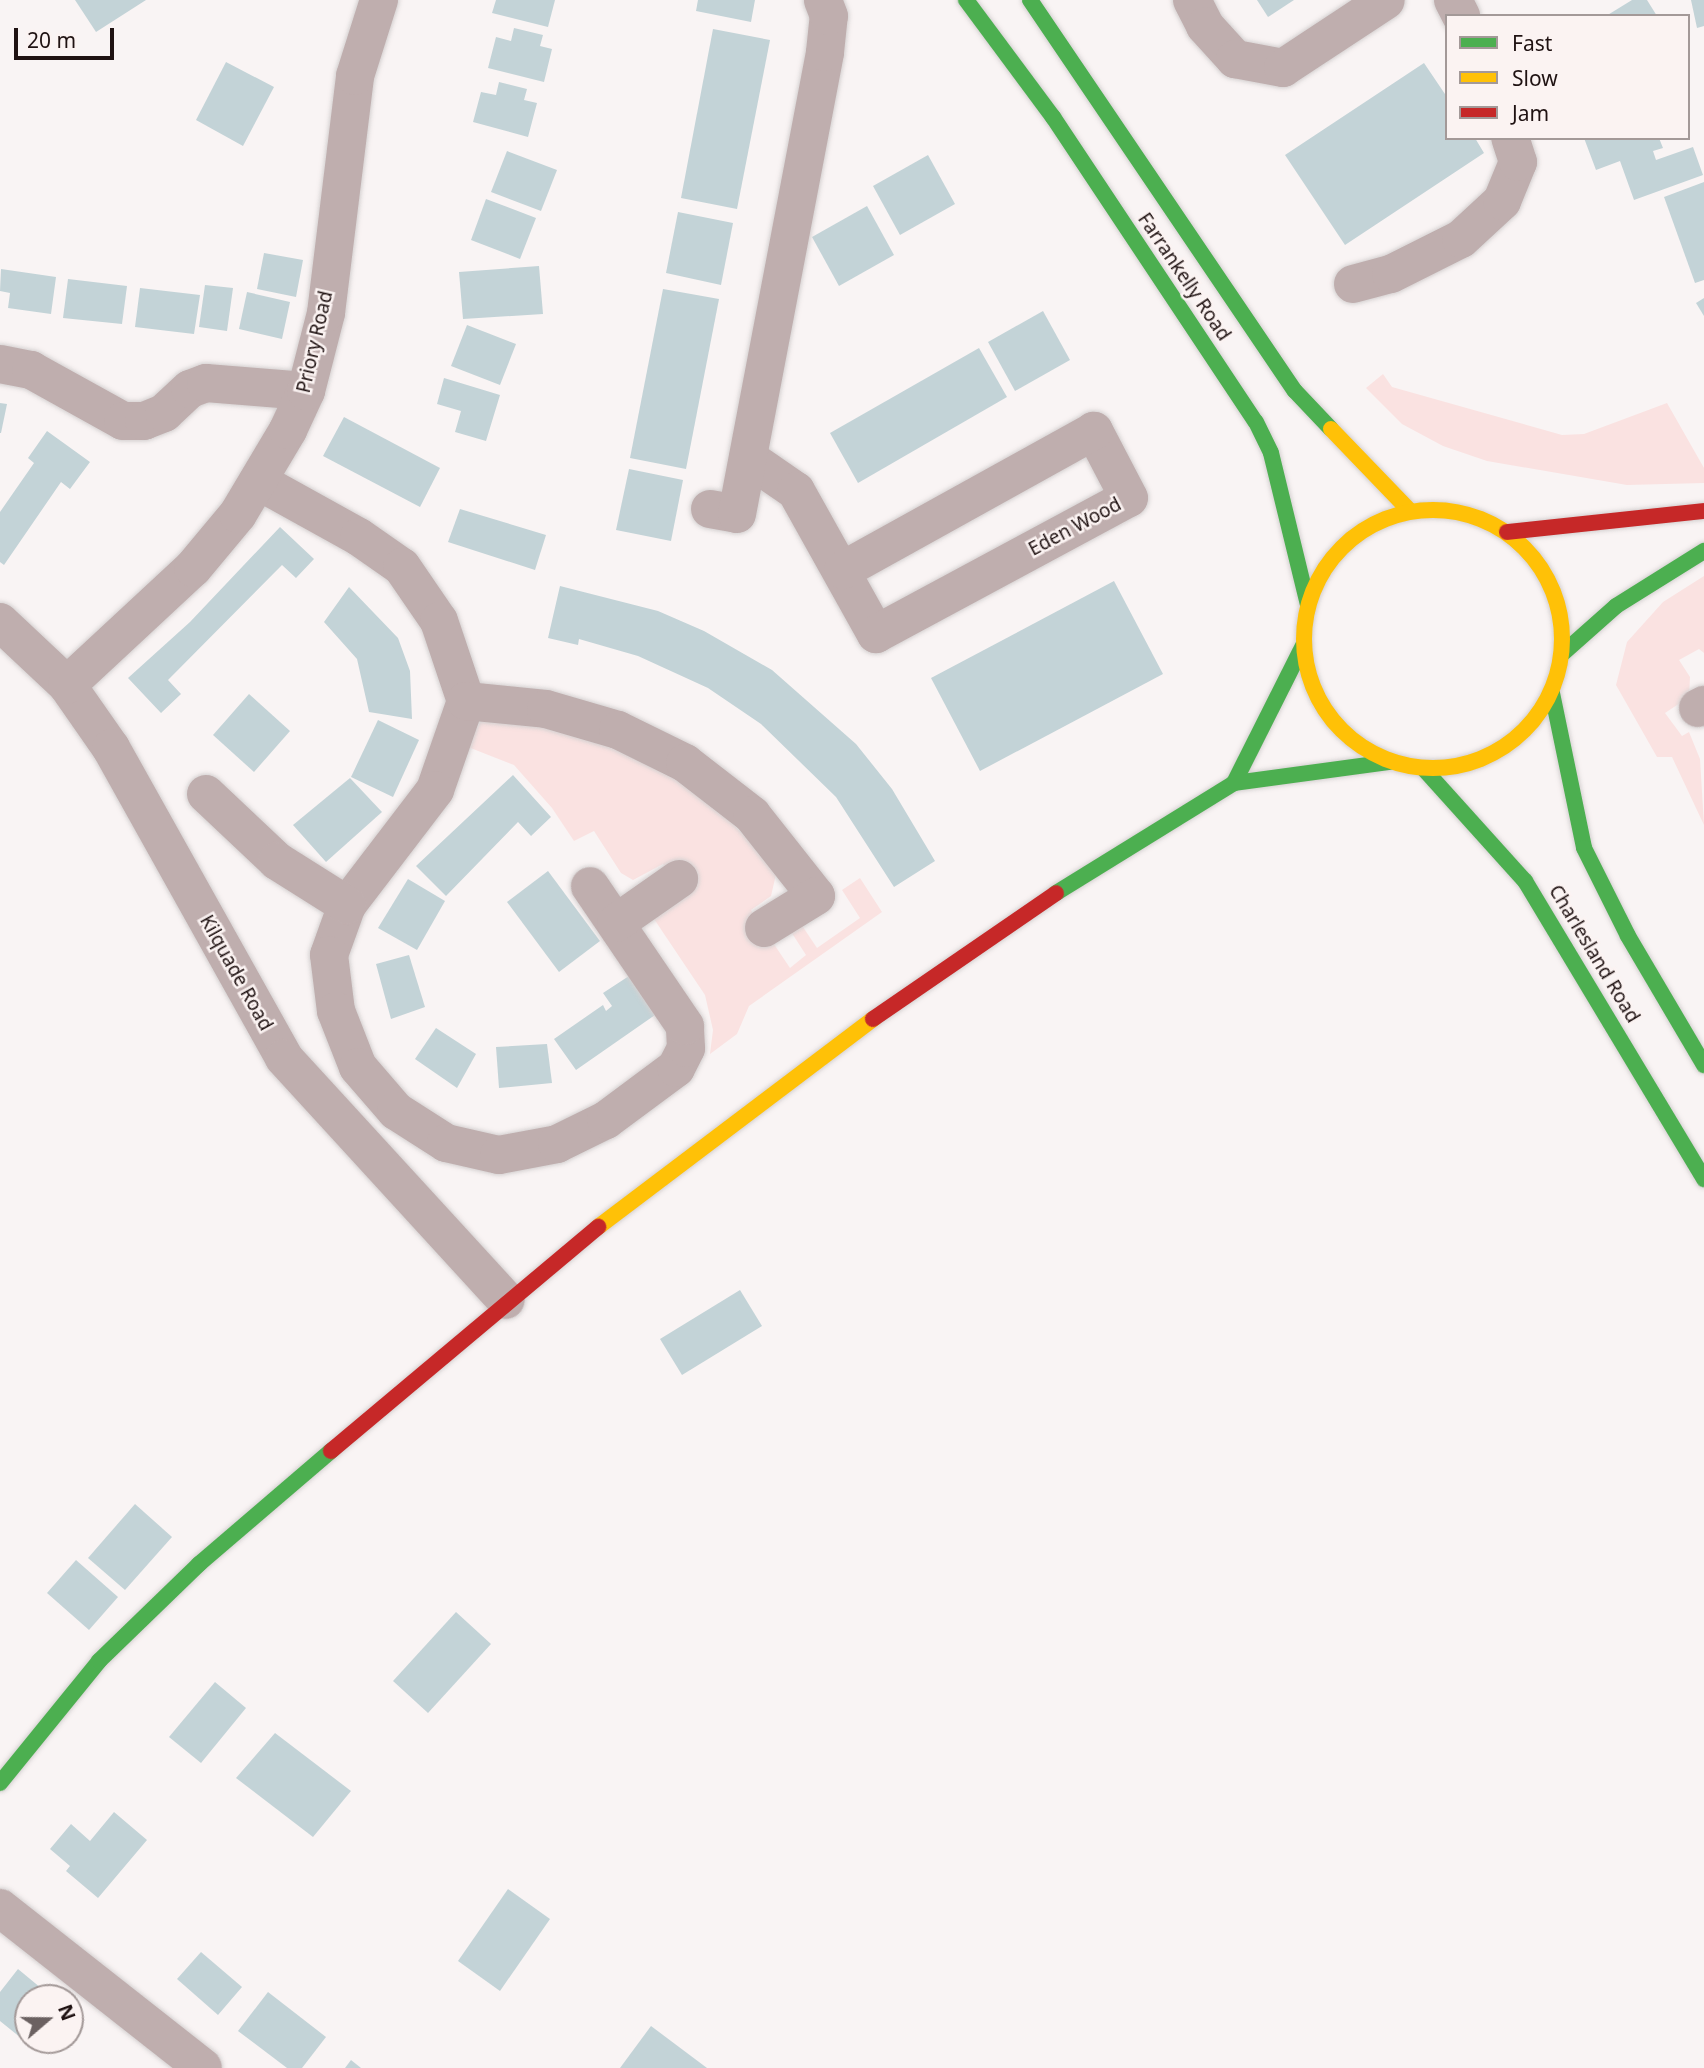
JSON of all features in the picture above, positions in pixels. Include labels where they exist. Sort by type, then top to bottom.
[{"type":"main road","name":"Farrankelly Road","points":[[966,0],[1053,117],[1256,422],[1271,453],[1308,605]]},
{"type":"main road","name":"Farrankelly Road","points":[[1030,0],[1295,391],[1410,511]]},
{"type":"main road","points":[[1444,510],[1477,516],[1507,532],[1532,555],[1552,585],[1561,619],[1562,654],[1552,693],[1530,726],[1500,751],[1463,766],[1424,769],[1390,762],[1359,746],[1333,722],[1312,686],[1303,646],[1308,605],[1322,571],[1345,543],[1375,522],[1410,511],[1444,510]]},
{"type":"main road","points":[[1507,532],[1704,511]]},
{"type":"main road","points":[[1562,654],[1616,606],[1704,551]]},
{"type":"main road","points":[[1234,783],[1303,646]]},
{"type":"main road","name":"Charlesland Road","points":[[1552,693],[1584,848],[1628,936],[1704,1065]]},
{"type":"main road","points":[[0,1783],[99,1661],[199,1564],[506,1300],[684,1158],[1010,921],[1234,783],[1390,762]]},
{"type":"main road","name":"Charlesland Road","points":[[1424,769],[1525,881],[1704,1179]]},
{"type":"street","name":"Priory Road","points":[[67,685],[193,568],[238,514],[306,391],[326,313],[355,76],[379,0]]},
{"type":"street","points":[[710,509],[737,514],[825,52],[829,16],[823,0]]},
{"type":"street","points":[[1192,0],[1205,26],[1235,60],[1283,68],[1386,0]]},
{"type":"street","points":[[1353,284],[1391,274],[1461,239],[1502,201],[1518,162],[1511,140]]},
{"type":"street","points":[[0,364],[31,370],[123,421],[144,421],[164,413],[190,389],[206,383],[306,391]]},
{"type":"street","name":"Eden Wood","points":[[748,458],[796,491],[843,570],[876,634],[1129,498],[1094,431],[843,570]]},
{"type":"street","points":[[258,481],[359,537],[402,567],[439,621],[466,701],[435,790],[347,905],[329,955],[336,1011],[358,1067],[396,1111],[446,1143],[499,1155],[557,1144],[606,1119],[676,1068],[686,1048],[685,1026],[590,886]]},
{"type":"street","name":"Kilquade Road","points":[[0,622],[67,685],[111,748],[284,1058],[506,1300]]},
{"type":"street","points":[[466,701],[546,709],[618,730],[685,763],[752,815],[816,896],[764,928]]},
{"type":"street","points":[[206,794],[277,861],[347,905]]},
{"type":"street","points":[[616,923],[679,879]]},
{"type":"street","points":[[0,1908],[203,2068]]},
{"type":"shaded area","points":[[1383,374],[1392,387],[1562,435],[1584,434],[1667,403],[1704,468],[1704,483],[1627,485],[1487,461],[1443,446],[1402,424],[1366,388]]},
{"type":"shaded area","points":[[1704,576],[1704,653],[1699,649],[1679,660],[1690,677],[1689,697],[1665,713],[1682,736],[1689,732],[1700,759],[1704,825],[1672,757],[1657,757],[1616,685],[1627,642],[1663,602]]},
{"type":"shaded area","points":[[484,714],[606,742],[675,777],[730,821],[777,870],[771,896],[751,910],[790,968],[806,955],[786,924],[801,924],[817,948],[860,918],[842,890],[860,878],[882,912],[749,1006],[737,1034],[710,1054],[713,1030],[705,995],[648,910],[679,889],[663,864],[633,880],[621,873],[594,831],[574,841],[552,808],[514,765],[468,747]]},
{"type":"building","points":[[75,0],[146,0],[96,32]]},
{"type":"building","points":[[496,0],[555,0],[548,27],[492,13]]},
{"type":"building","points":[[698,0],[755,0],[751,22],[696,11]]},
{"type":"building","points":[[1257,0],[1294,0],[1268,17]]},
{"type":"building","points":[[1632,0],[1647,0],[1656,14],[1609,14]]},
{"type":"building","points":[[1691,0],[1704,0],[1704,26],[1697,28]]},
{"type":"building","points":[[514,28],[543,35],[540,46],[552,49],[544,82],[488,68],[496,37],[511,41]]},
{"type":"building","points":[[713,29],[770,40],[737,209],[681,198]]},
{"type":"building","points":[[226,62],[274,87],[243,146],[196,120]]},
{"type":"building","points":[[1424,63],[1445,94],[1445,140],[1476,140],[1484,153],[1345,245],[1285,155]]},
{"type":"building","points":[[499,82],[527,89],[524,100],[537,103],[528,137],[473,122],[481,92],[496,95]]},
{"type":"building","points":[[1585,140],[1660,140],[1663,148],[1653,151],[1656,160],[1693,147],[1703,175],[1634,200],[1620,161],[1596,170]]},
{"type":"building","points":[[507,151],[557,170],[541,211],[491,192]]},
{"type":"building","points":[[928,155],[955,204],[900,235],[873,186]]},
{"type":"building","points":[[1704,182],[1704,280],[1695,283],[1664,197]]},
{"type":"building","points":[[486,199],[536,218],[520,259],[471,240]]},
{"type":"building","points":[[867,206],[894,255],[839,286],[812,237]]},
{"type":"building","points":[[678,212],[733,223],[721,285],[666,273]]},
{"type":"building","points":[[264,253],[303,260],[296,297],[257,289]]},
{"type":"building","points":[[539,266],[543,314],[463,319],[459,272]]},
{"type":"building","points":[[1,269],[56,277],[51,314],[8,308],[10,293],[0,291]]},
{"type":"building","points":[[68,279],[127,286],[122,324],[63,318]]},
{"type":"building","points":[[205,285],[233,288],[227,331],[199,327]]},
{"type":"building","points":[[140,288],[200,295],[194,334],[135,327]]},
{"type":"building","points":[[663,289],[719,299],[686,469],[630,458]]},
{"type":"building","points":[[247,292],[290,302],[282,339],[239,329]]},
{"type":"building","points":[[1704,298],[1704,316],[1696,303]]},
{"type":"building","points":[[1043,311],[1070,360],[1015,391],[988,342]]},
{"type":"building","points":[[467,325],[516,344],[500,385],[451,366]]},
{"type":"building","points":[[979,348],[1007,397],[858,483],[830,433]]},
{"type":"building","points":[[444,378],[500,395],[486,441],[455,432],[461,411],[437,404]]},
{"type":"building","points":[[0,403],[7,404],[1,433],[0,433]]},
{"type":"building","points":[[344,417],[440,468],[420,507],[323,456]]},
{"type":"building","points":[[47,431],[90,462],[70,489],[61,482],[4,565],[0,562],[0,512],[34,463],[28,458]]},
{"type":"building","points":[[629,469],[683,480],[671,541],[616,530]]},
{"type":"building","points":[[460,509],[546,535],[535,570],[448,542]]},
{"type":"building","points":[[280,527],[314,559],[296,578],[282,565],[168,680],[181,694],[161,713],[128,678],[190,622]]},
{"type":"building","points":[[1114,581],[1163,674],[980,771],[931,678]]},
{"type":"building","points":[[560,586],[658,611],[704,631],[772,670],[856,744],[892,789],[935,861],[894,887],[836,797],[761,724],[708,688],[638,656],[579,639],[578,645],[548,638]]},
{"type":"building","points":[[349,587],[398,638],[410,671],[412,719],[369,712],[357,659],[324,622]]},
{"type":"building","points":[[249,694],[290,731],[254,772],[213,735]]},
{"type":"building","points":[[378,720],[419,740],[393,797],[351,777]]},
{"type":"building","points":[[513,775],[551,817],[531,836],[518,822],[446,896],[416,866]]},
{"type":"building","points":[[350,778],[382,812],[326,862],[293,825]]},
{"type":"building","points":[[548,871],[600,941],[559,972],[507,902]]},
{"type":"building","points":[[408,879],[445,901],[417,950],[378,928]]},
{"type":"building","points":[[409,955],[425,1007],[391,1019],[376,964]]},
{"type":"building","points":[[629,976],[655,1015],[576,1070],[554,1039],[603,1005],[606,1011],[612,1006],[603,993]]},
{"type":"building","points":[[436,1028],[476,1054],[457,1088],[415,1059]]},
{"type":"building","points":[[547,1044],[552,1083],[499,1088],[496,1047]]},
{"type":"building","points":[[740,1290],[762,1326],[682,1375],[660,1339]]},
{"type":"building","points":[[135,1504],[172,1537],[125,1590],[88,1558]]},
{"type":"building","points":[[76,1560],[118,1597],[89,1630],[47,1593]]},
{"type":"building","points":[[456,1612],[491,1644],[428,1713],[393,1681]]},
{"type":"building","points":[[215,1682],[246,1708],[201,1763],[169,1737]]},
{"type":"building","points":[[275,1733],[351,1791],[313,1837],[236,1778]]},
{"type":"building","points":[[114,1812],[147,1840],[98,1898],[66,1871],[70,1866],[50,1849],[71,1824],[90,1841]]},
{"type":"building","points":[[508,1889],[550,1919],[500,1991],[458,1961]]},
{"type":"building","points":[[201,1952],[242,1987],[218,2015],[177,1979]]},
{"type":"building","points":[[18,1969],[36,1984],[14,1984],[14,2032],[0,2021],[0,1992]]},
{"type":"building","points":[[268,1992],[326,2037],[302,2068],[287,2068],[238,2031]]},
{"type":"building","points":[[651,2026],[707,2068],[620,2068]]},
{"type":"building","points":[[351,2060],[361,2068],[345,2068]]},
{"type":"traffic: fast","points":[[966,0],[1053,117],[1256,422],[1271,453],[1308,605]]},
{"type":"traffic: fast","points":[[1030,0],[1295,391],[1331,429]]},
{"type":"traffic: fast","points":[[1562,654],[1616,606],[1704,551]]},
{"type":"traffic: fast","points":[[1234,783],[1303,646]]},
{"type":"traffic: fast","points":[[1552,693],[1584,848],[1628,936],[1704,1065]]},
{"type":"traffic: fast","points":[[1056,893],[1234,783],[1390,762]]},
{"type":"traffic: fast","points":[[1424,769],[1525,881],[1704,1179]]},
{"type":"traffic: fast","points":[[0,1783],[99,1661],[199,1564],[331,1451]]},
{"type":"traffic: slow","points":[[1331,429],[1410,511]]},
{"type":"traffic: slow","points":[[1420,510],[1446,510],[1470,515],[1494,525],[1515,539],[1533,557],[1547,578],[1557,602],[1562,639],[1560,664],[1547,700],[1533,721],[1515,739],[1494,753],[1470,763],[1446,768],[1420,768],[1396,763],[1372,753],[1351,739],[1333,721],[1319,700],[1309,676],[1304,652],[1304,626],[1309,602],[1319,578],[1333,557],[1351,539],[1372,525],[1396,515],[1420,510]]},
{"type":"traffic: slow","points":[[598,1227],[873,1019]]},
{"type":"traffic: jam","points":[[1507,532],[1704,511]]},
{"type":"traffic: jam","points":[[873,1019],[1056,893]]},
{"type":"traffic: jam","points":[[331,1451],[598,1227]]}]
